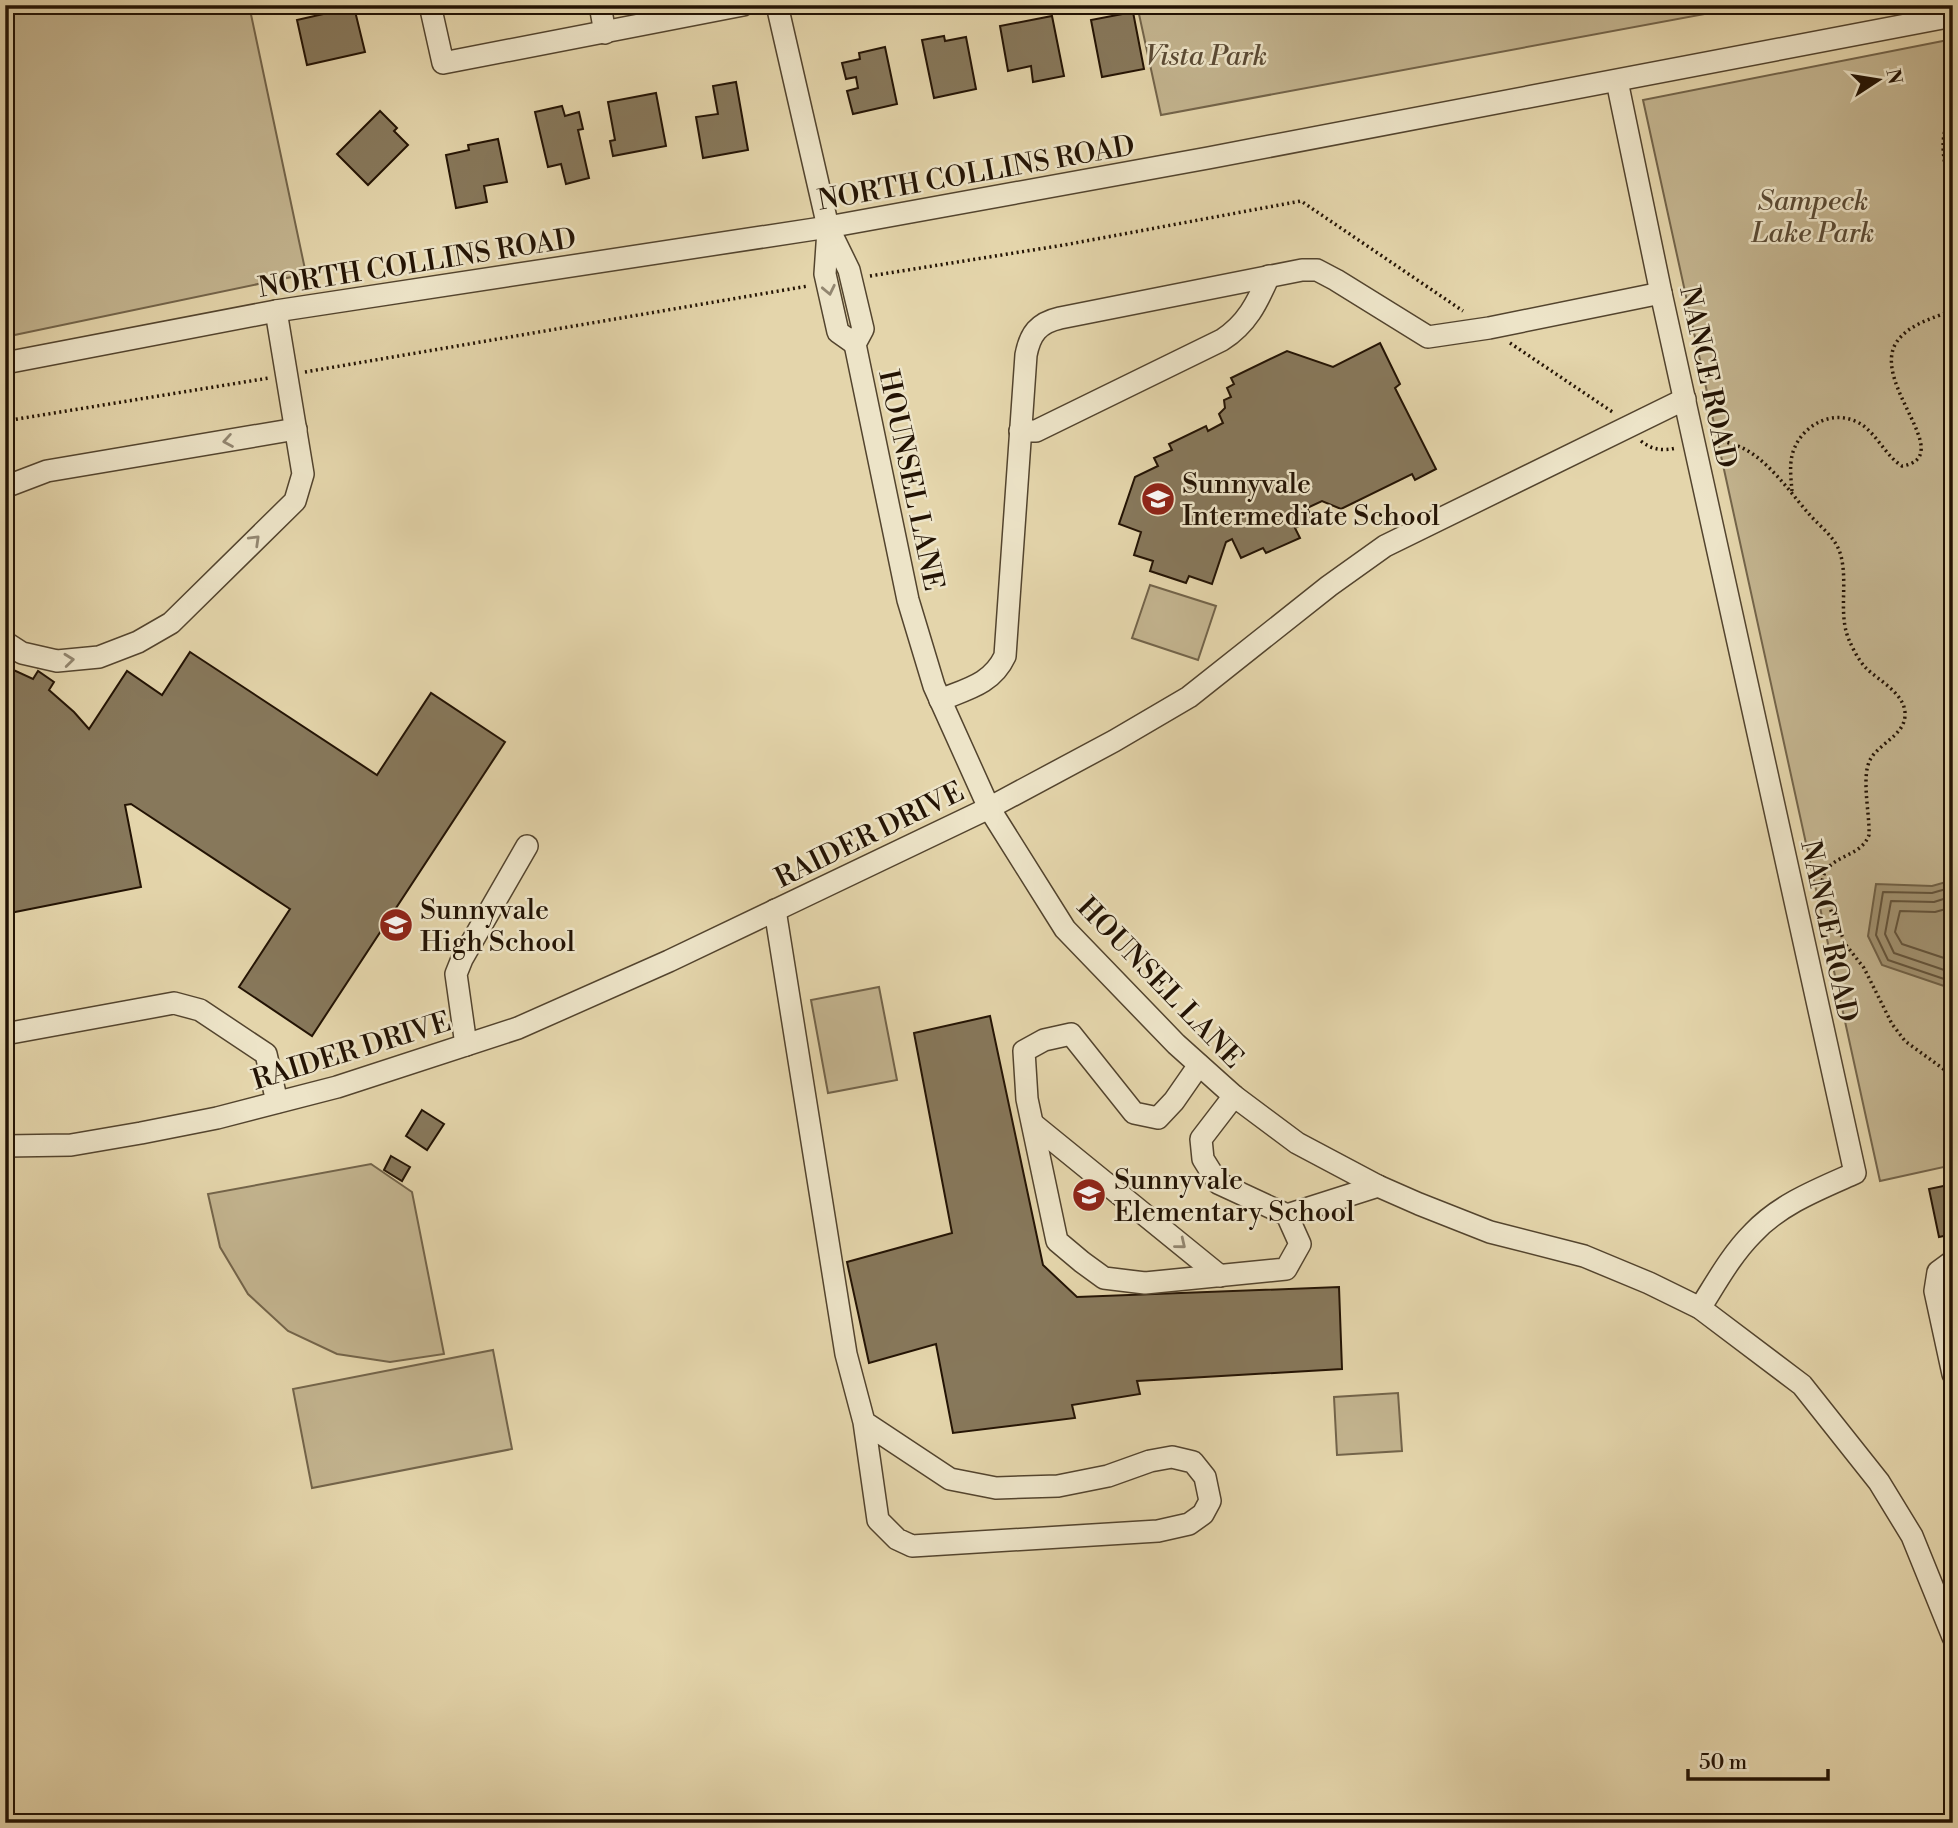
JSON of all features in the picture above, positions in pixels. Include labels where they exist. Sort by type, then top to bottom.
[{"type":"street","points":[[430,5],[443,63],[743,5]]},
{"type":"street","points":[[600,5],[606,33]]},
{"type":"street","points":[[777,5],[828,227]]},
{"type":"street","name":"NORTH COLLINS ROAD","points":[[5,363],[276,311],[828,227],[1618,81],[1953,16]]},
{"type":"street","name":"NANCE ROAD","points":[[1618,81],[1661,293],[1855,1173],[1792,1202],[1753,1232],[1726,1266],[1700,1308]]},
{"type":"street","name":"HOUNSEL LANE","points":[[828,227],[851,279],[863,329],[855,344],[908,600],[934,686],[989,808],[1065,929],[1176,1044],[1234,1096],[1297,1143],[1378,1186],[1490,1232],[1584,1256],[1700,1308]]},
{"type":"street","name":"HOUNSEL LANE","points":[[828,227],[825,274],[838,332],[855,344]]},
{"type":"street","points":[[940,700],[982,683],[999,668],[1005,656],[1026,355],[1034,331],[1041,324],[1303,270],[1317,270],[1428,337],[1489,328],[1661,293]]},
{"type":"street","points":[[1020,431],[1035,431],[1222,340],[1244,323],[1254,310],[1269,276]]},
{"type":"street","points":[[5,642],[22,653],[57,661],[99,657],[138,642],[171,623],[295,501],[303,474],[276,311]]},
{"type":"street","name":"RAIDER DRIVE","points":[[6,1143],[71,1145],[217,1118],[337,1087],[530,1023],[669,961],[989,808],[1114,741],[1189,697],[1329,586],[1385,546],[1685,399]]},
{"type":"street","points":[[5,487],[47,471],[296,429]]},
{"type":"street","points":[[466,1045],[456,974],[527,846]]},
{"type":"street","points":[[775,910],[846,1354],[864,1422],[878,1520],[897,1539],[912,1546],[1158,1531],[1189,1524],[1203,1514],[1209,1501],[1205,1477],[1193,1462],[1172,1457],[1150,1461],[1108,1476],[1058,1486],[996,1488],[950,1479],[864,1422]]},
{"type":"street","points":[[5,1034],[174,1003],[200,1010],[266,1054],[277,1102]]},
{"type":"street","points":[[1199,1065],[1174,1101],[1158,1118],[1134,1113],[1071,1034],[1044,1040],[1024,1051],[1027,1099],[1058,1241],[1104,1278],[1146,1283],[1286,1269],[1300,1244],[1287,1215],[1218,1183],[1203,1159],[1200,1139],[1234,1096]]},
{"type":"street","points":[[1033,1124],[1220,1276]]},
{"type":"street","points":[[1287,1215],[1378,1186]]},
{"type":"street","points":[[1953,1261],[1938,1272],[1935,1290],[1953,1374]]},
{"type":"street","points":[[1700,1308],[1802,1385],[1879,1482],[1912,1536],[1953,1637]]},
{"type":"path","points":[[1953,112],[1945,130],[1942,147],[1953,191]]},
{"type":"path","points":[[851,279],[1064,245],[1301,201],[1617,415],[1649,448],[1667,450],[1726,440],[1750,452],[1776,474],[1811,516],[1829,532],[1840,553],[1844,572],[1843,618],[1849,640],[1864,666],[1897,695],[1903,704],[1906,714],[1898,731],[1869,761],[1869,835],[1866,843],[1832,863],[1825,872],[1822,890],[1846,945],[1864,968],[1892,1024],[1905,1041],[1953,1076]]},
{"type":"path","points":[[5,421],[827,283]]},
{"type":"path","points":[[1926,436],[1896,384],[1892,373],[1892,355],[1896,343],[1905,333],[1953,310]]},
{"type":"path","points":[[1792,493],[1790,475],[1793,452],[1804,433],[1820,420],[1838,418],[1856,421],[1890,459],[1902,466],[1913,465],[1922,459],[1927,449]]},
{"type":"green space","points":[[5,5],[249,5],[306,274],[5,337]]},
{"type":"green space","name":"Vista Park","points":[[1137,5],[1720,5],[1721,11],[1161,115]]},
{"type":"green space","name":"Sampeck Lake Park","points":[[1953,39],[1953,1165],[1880,1181],[1643,100]]},
{"type":"green space","points":[[1150,585],[1216,606],[1198,660],[1132,638]]},
{"type":"green space","points":[[879,987],[897,1080],[828,1093],[811,1000]]},
{"type":"green space","points":[[371,1164],[412,1192],[444,1354],[390,1362],[337,1354],[288,1331],[248,1294],[220,1247],[208,1194]]},
{"type":"green space","points":[[493,1350],[512,1449],[312,1488],[293,1389]]},
{"type":"green space","points":[[1398,1393],[1402,1451],[1337,1455],[1334,1397]]},
{"type":"water","points":[[1953,880],[1953,989],[1882,965],[1868,936],[1876,884],[1932,886]]},
{"type":"building","points":[[354,7],[365,52],[307,65],[297,20]]},
{"type":"building","points":[[1133,12],[1144,69],[1102,77],[1091,20]]},
{"type":"building","points":[[1052,16],[1064,76],[1033,82],[1031,66],[1008,71],[1000,26]]},
{"type":"building","points":[[944,36],[945,41],[966,37],[976,89],[934,98],[922,40]]},
{"type":"building","points":[[885,47],[897,104],[853,114],[847,91],[858,88],[856,77],[846,79],[842,63],[860,59],[859,53]]},
{"type":"building","points":[[736,82],[748,150],[703,158],[696,117],[718,114],[713,86]]},
{"type":"building","points":[[656,93],[666,146],[613,156],[610,141],[615,140],[608,102]]},
{"type":"building","points":[[562,106],[565,116],[579,112],[583,129],[578,130],[589,178],[566,184],[561,164],[548,167],[535,112]]},
{"type":"building","points":[[380,111],[397,128],[394,131],[408,145],[368,185],[337,154]]},
{"type":"building","points":[[498,139],[507,182],[484,186],[487,202],[456,208],[446,155],[469,150],[468,145]]},
{"type":"building","points":[[1380,343],[1400,384],[1395,388],[1436,469],[1415,480],[1412,474],[1341,509],[1322,501],[1307,508],[1313,520],[1295,528],[1300,538],[1266,553],[1263,548],[1241,558],[1232,539],[1226,542],[1212,584],[1189,576],[1186,583],[1150,571],[1153,561],[1134,555],[1141,532],[1119,524],[1135,477],[1158,466],[1154,458],[1172,450],[1169,444],[1206,426],[1208,431],[1223,423],[1219,414],[1225,408],[1224,400],[1231,397],[1227,388],[1234,384],[1231,378],[1287,351],[1333,367]]},
{"type":"building","points":[[190,652],[377,775],[431,693],[505,742],[312,1036],[239,987],[290,909],[131,804],[125,805],[141,887],[5,914],[5,666],[33,679],[38,671],[54,682],[49,690],[89,729],[127,671],[162,695]]},
{"type":"building","points":[[990,1016],[1043,1265],[1077,1297],[1339,1287],[1342,1369],[1137,1381],[1140,1394],[1072,1405],[1075,1418],[953,1433],[936,1344],[869,1363],[847,1262],[952,1233],[914,1033]]},
{"type":"building","points":[[422,1110],[444,1124],[427,1150],[406,1136]]},
{"type":"building","points":[[391,1156],[410,1167],[402,1181],[384,1170]]},
{"type":"building","points":[[1953,1184],[1953,1234],[1939,1237],[1929,1189]]},
{"type":"place","name":"Sunnyvale Intermediate School","points":[[1158,499]]},
{"type":"place","name":"Sunnyvale High School","points":[[396,925]]},
{"type":"place","name":"Sunnyvale Elementary School","points":[[1089,1195]]}]
